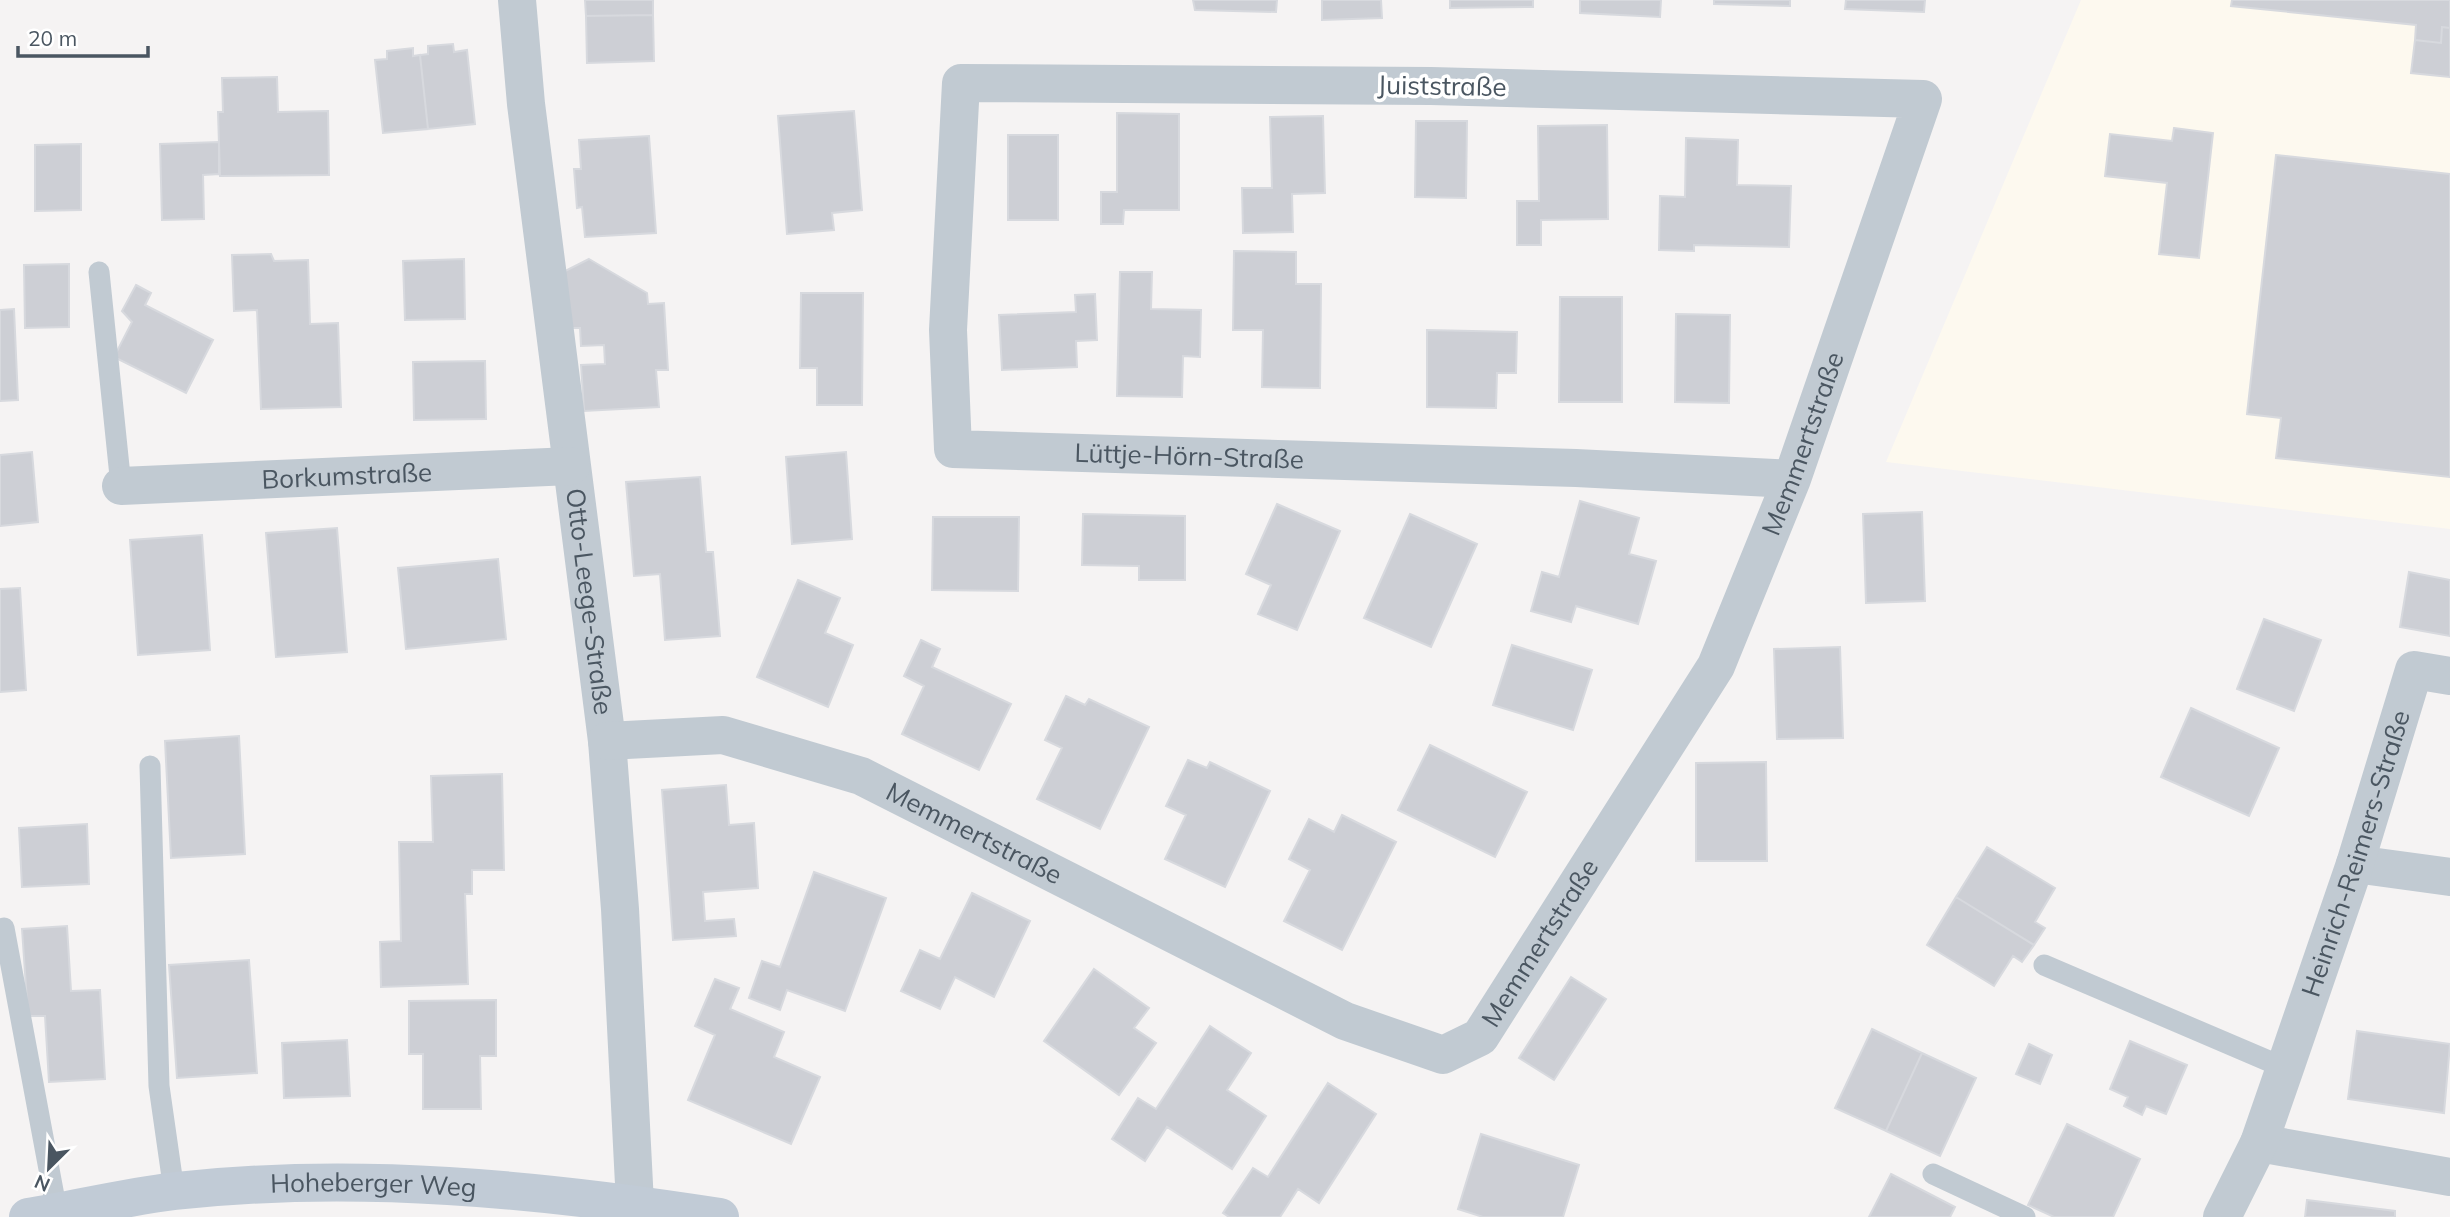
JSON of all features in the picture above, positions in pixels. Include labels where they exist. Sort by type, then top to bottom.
[{"type":"street","name":"Otto-Leege-Straße","points":[[517,0],[526,104],[607,741],[620,909],[635,1204]]},
{"type":"street","name":"Juiststraße","points":[[961,83],[1445,86],[1923,99]]},
{"type":"street","name":"Lüttje-Hörn-Straße","points":[[961,83],[948,330],[953,449],[1576,468],[1792,480]]},
{"type":"street","name":"Memmertstraße","points":[[607,741],[723,735],[861,776],[1345,1021],[1443,1055],[1480,1037],[1716,666],[1792,480],[1923,99]]},
{"type":"street","name":"Borkumstraße","points":[[121,486],[571,466]]},
{"type":"street","name":"Heinrich-Reimers-Straße","points":[[2222,1217],[2259,1143],[2356,864],[2414,670],[2450,676]]},
{"type":"street","points":[[2356,864],[2450,877]]},
{"type":"street","points":[[2259,1143],[2450,1177]]},
{"type":"street","name":"Hoheberger Weg","points":[[42,1214],[174,1191],[318,1182],[454,1185],[635,1204],[720,1217]]},
{"type":"lane","points":[[99,272],[121,486]]},
{"type":"lane","points":[[150,766],[159,1086],[174,1191]]},
{"type":"lane","points":[[4,928],[42,1214]]},
{"type":"lane","points":[[2044,965],[2285,1068]]},
{"type":"lane","points":[[1933,1174],[2025,1217]]},
{"type":"shaded area","points":[[2081,0],[2450,0],[2450,529],[1886,462]]},
{"type":"building","points":[[585,0],[653,0],[653,15],[586,16]]},
{"type":"building","points":[[1193,0],[1277,0],[1276,12],[1195,10]]},
{"type":"building","points":[[1322,0],[1381,0],[1382,18],[1322,20]]},
{"type":"building","points":[[1450,0],[1533,0],[1533,7],[1450,8]]},
{"type":"building","points":[[1580,0],[1661,0],[1660,17],[1580,13]]},
{"type":"building","points":[[1714,0],[1790,0],[1790,6],[1714,4]]},
{"type":"building","points":[[1846,0],[1925,0],[1924,12],[1845,9]]},
{"type":"building","points":[[2232,0],[2450,0],[2450,28],[2442,27],[2441,43],[2415,40],[2416,25],[2231,6]]},
{"type":"building","points":[[653,15],[654,61],[587,63],[586,16]]},
{"type":"building","points":[[2442,27],[2450,28],[2450,77],[2411,73],[2415,40],[2441,43]]},
{"type":"building","points":[[453,44],[454,52],[467,50],[475,124],[428,129],[420,55],[428,54],[428,46]]},
{"type":"building","points":[[413,48],[413,56],[420,55],[428,129],[383,133],[375,60],[387,59],[387,51]]},
{"type":"building","points":[[277,77],[278,112],[328,111],[329,175],[220,176],[218,112],[223,112],[222,78]]},
{"type":"building","points":[[854,111],[862,210],[832,213],[834,230],[787,234],[778,116]]},
{"type":"building","points":[[1117,113],[1179,114],[1179,210],[1124,210],[1123,224],[1101,224],[1101,192],[1117,192]]},
{"type":"building","points":[[1323,116],[1325,193],[1292,194],[1293,232],[1243,233],[1242,188],[1272,188],[1270,117]]},
{"type":"building","points":[[1416,121],[1467,121],[1466,198],[1415,197]]},
{"type":"building","points":[[1607,125],[1608,219],[1541,220],[1541,245],[1517,245],[1517,201],[1539,201],[1538,126]]},
{"type":"building","points":[[2174,128],[2213,133],[2199,258],[2159,254],[2167,183],[2105,176],[2110,134],[2172,141]]},
{"type":"building","points":[[1008,135],[1058,135],[1058,220],[1008,220]]},
{"type":"building","points":[[649,136],[656,233],[585,237],[582,207],[577,208],[574,169],[581,169],[579,140]]},
{"type":"building","points":[[1686,138],[1738,140],[1737,185],[1791,186],[1789,247],[1694,245],[1694,251],[1659,250],[1660,196],[1685,197]]},
{"type":"building","points":[[219,142],[219,174],[203,175],[204,219],[162,220],[160,144]]},
{"type":"building","points":[[81,144],[81,210],[35,211],[35,145]]},
{"type":"building","points":[[2276,155],[2450,174],[2450,477],[2276,458],[2281,418],[2247,414]]},
{"type":"building","points":[[1234,251],[1296,252],[1296,284],[1321,284],[1320,388],[1262,387],[1263,330],[1233,330]]},
{"type":"building","points":[[271,254],[274,261],[308,260],[310,324],[338,323],[341,407],[261,409],[257,310],[234,311],[232,255]]},
{"type":"building","points":[[464,259],[465,319],[405,320],[403,261]]},
{"type":"building","points":[[589,259],[647,293],[648,304],[664,303],[668,370],[656,370],[659,407],[584,411],[581,365],[605,364],[604,345],[581,346],[580,328],[564,328],[561,273]]},
{"type":"building","points":[[69,264],[69,327],[25,328],[24,265]]},
{"type":"building","points":[[1120,272],[1152,272],[1151,309],[1201,310],[1200,357],[1183,356],[1182,397],[1117,396]]},
{"type":"building","points":[[136,285],[151,293],[145,305],[213,340],[186,393],[114,357],[132,322],[122,311]]},
{"type":"building","points":[[801,293],[863,293],[862,405],[817,405],[817,368],[800,368]]},
{"type":"building","points":[[1095,294],[1097,340],[1076,341],[1077,367],[1002,370],[999,315],[1076,312],[1075,295]]},
{"type":"building","points":[[1560,297],[1622,297],[1622,402],[1559,402]]},
{"type":"building","points":[[14,309],[18,400],[0,401],[0,310]]},
{"type":"building","points":[[1676,314],[1730,315],[1729,403],[1675,402]]},
{"type":"building","points":[[1427,330],[1517,332],[1516,373],[1497,373],[1496,408],[1427,407]]},
{"type":"building","points":[[485,361],[486,419],[414,420],[413,362]]},
{"type":"building","points":[[32,452],[38,522],[0,526],[0,455]]},
{"type":"building","points":[[846,452],[852,539],[792,544],[786,457]]},
{"type":"building","points":[[700,477],[706,552],[713,552],[720,636],[665,640],[660,574],[634,576],[626,482]]},
{"type":"building","points":[[1580,501],[1639,518],[1629,554],[1656,561],[1638,624],[1576,606],[1571,622],[1531,611],[1542,572],[1559,577]]},
{"type":"building","points":[[1277,504],[1340,531],[1297,630],[1258,614],[1271,585],[1246,574]]},
{"type":"building","points":[[1922,512],[1925,601],[1866,603],[1863,514]]},
{"type":"building","points":[[1083,514],[1185,516],[1185,580],[1139,580],[1139,566],[1082,565]]},
{"type":"building","points":[[1410,514],[1477,544],[1431,647],[1364,618]]},
{"type":"building","points":[[933,517],[1019,517],[1018,591],[932,590]]},
{"type":"building","points":[[337,528],[347,652],[276,657],[266,533]]},
{"type":"building","points":[[202,535],[210,650],[138,655],[130,540]]},
{"type":"building","points":[[498,559],[506,639],[406,649],[398,568]]},
{"type":"building","points":[[2409,572],[2450,580],[2450,636],[2400,627]]},
{"type":"building","points":[[798,580],[840,598],[825,633],[853,645],[828,707],[757,677]]},
{"type":"building","points":[[20,588],[26,690],[0,692],[0,589]]},
{"type":"building","points":[[2264,619],[2321,640],[2294,711],[2237,689]]},
{"type":"building","points":[[921,640],[940,649],[932,667],[1011,704],[979,770],[902,734],[924,686],[904,676]]},
{"type":"building","points":[[1512,645],[1592,670],[1573,730],[1493,705]]},
{"type":"building","points":[[1840,647],[1843,738],[1777,739],[1774,649]]},
{"type":"building","points":[[1066,696],[1085,705],[1089,699],[1149,727],[1100,829],[1037,799],[1062,748],[1045,740]]},
{"type":"building","points":[[2191,708],[2279,748],[2249,816],[2161,777]]},
{"type":"building","points":[[239,736],[245,854],[171,858],[165,741]]},
{"type":"building","points":[[1430,745],[1527,792],[1495,857],[1398,810]]},
{"type":"building","points":[[1188,760],[1207,768],[1210,762],[1270,791],[1225,887],[1165,859],[1186,815],[1166,806]]},
{"type":"building","points":[[1766,762],[1767,861],[1696,861],[1696,763]]},
{"type":"building","points":[[502,774],[504,870],[472,870],[472,894],[465,894],[468,984],[381,987],[380,942],[401,941],[399,842],[433,842],[431,776]]},
{"type":"building","points":[[726,785],[729,825],[754,823],[758,888],[703,892],[705,921],[734,919],[736,936],[673,940],[662,790]]},
{"type":"building","points":[[1342,815],[1396,842],[1342,950],[1284,921],[1310,870],[1289,859],[1309,819],[1334,832]]},
{"type":"building","points":[[87,824],[89,884],[22,887],[19,828]]},
{"type":"building","points":[[1987,847],[2055,888],[2035,922],[2045,928],[2034,945],[1956,897]]},
{"type":"building","points":[[814,872],[886,898],[845,1011],[787,990],[780,1010],[749,998],[762,961],[780,967]]},
{"type":"building","points":[[972,893],[1030,921],[994,997],[955,977],[940,1009],[901,991],[920,950],[940,959]]},
{"type":"building","points":[[1956,897],[2034,945],[2022,962],[2013,956],[1994,986],[1927,945]]},
{"type":"building","points":[[67,926],[71,991],[100,990],[105,1079],[49,1082],[45,1016],[28,1016],[22,929]]},
{"type":"building","points":[[249,960],[257,1073],[177,1078],[169,965]]},
{"type":"building","points":[[1094,969],[1149,1008],[1134,1028],[1156,1043],[1119,1095],[1044,1041]]},
{"type":"building","points":[[1571,977],[1606,999],[1554,1080],[1519,1058]]},
{"type":"building","points":[[715,979],[739,988],[730,1009],[784,1032],[774,1057],[820,1077],[791,1144],[688,1100],[715,1035],[695,1026]]},
{"type":"building","points":[[496,1000],[496,1056],[480,1056],[481,1109],[423,1109],[423,1054],[409,1054],[409,1001]]},
{"type":"building","points":[[1210,1026],[1251,1053],[1227,1090],[1266,1116],[1232,1169],[1167,1127],[1145,1161],[1112,1139],[1138,1098],[1156,1109]]},
{"type":"building","points":[[1872,1029],[1922,1053],[1886,1131],[1835,1108]]},
{"type":"building","points":[[2357,1031],[2450,1044],[2444,1113],[2348,1099]]},
{"type":"building","points":[[347,1040],[350,1096],[284,1098],[282,1043]]},
{"type":"building","points":[[2130,1041],[2187,1065],[2166,1114],[2146,1106],[2142,1115],[2124,1106],[2128,1097],[2110,1089]]},
{"type":"building","points":[[2029,1044],[2052,1055],[2040,1084],[2016,1074]]},
{"type":"building","points":[[1922,1053],[1976,1078],[1940,1156],[1886,1131]]},
{"type":"building","points":[[1328,1083],[1376,1114],[1319,1203],[1298,1189],[1280,1217],[1229,1217],[1223,1213],[1253,1168],[1268,1177]]},
{"type":"building","points":[[2067,1124],[2140,1159],[2113,1217],[2054,1217],[2028,1205]]},
{"type":"building","points":[[1481,1134],[1579,1165],[1563,1217],[1483,1217],[1458,1209]]},
{"type":"building","points":[[1891,1174],[1955,1207],[1950,1217],[1869,1217]]},
{"type":"building","points":[[2307,1200],[2395,1211],[2395,1217],[2305,1217]]}]
